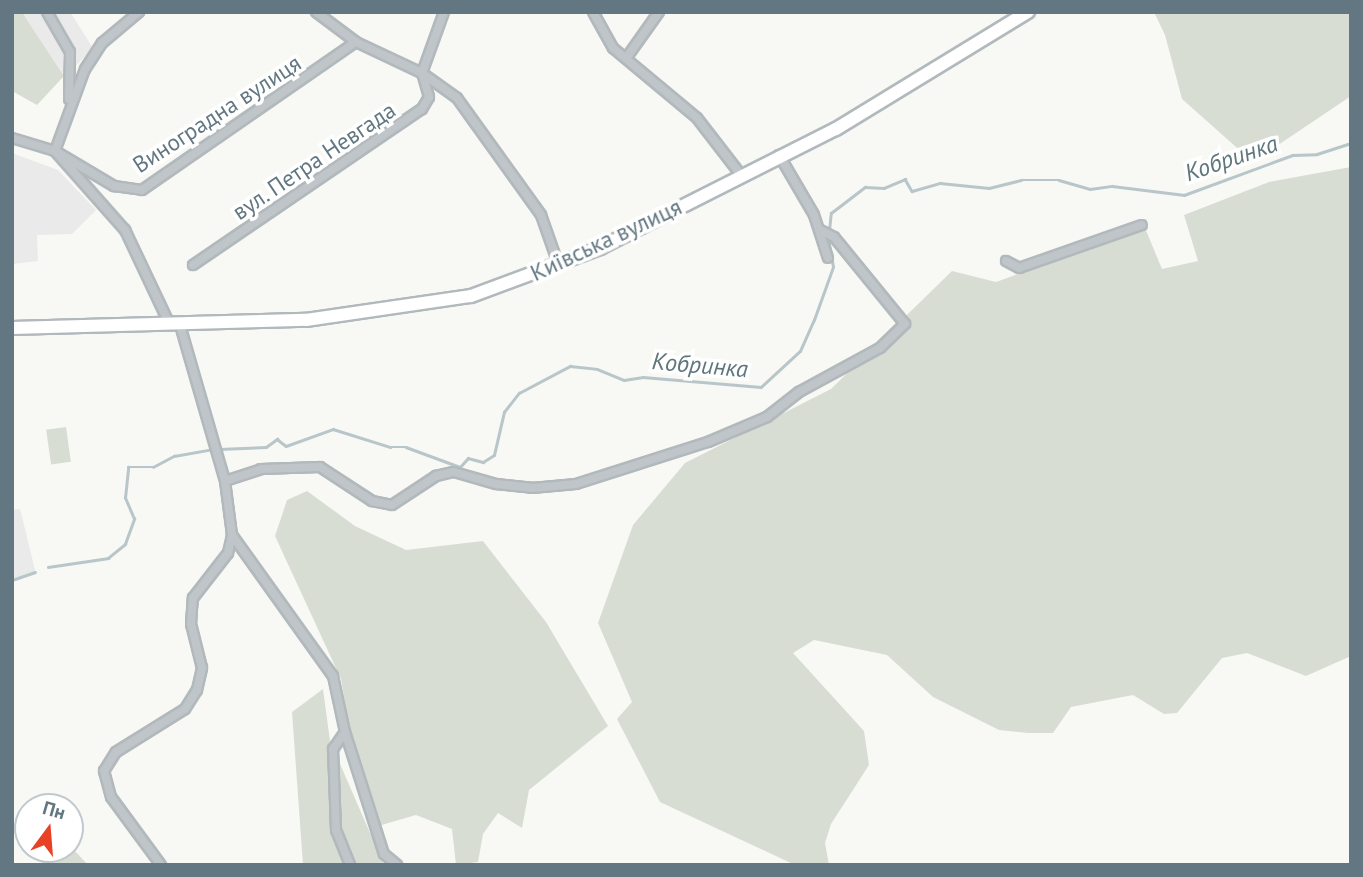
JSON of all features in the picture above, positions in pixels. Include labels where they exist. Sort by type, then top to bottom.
[{"type":"main road","name":"Київська вулиця","points":[[12,328],[306,320],[424,305],[471,296],[559,266],[896,96],[1028,12]]},
{"type":"street","points":[[47,12],[70,52],[69,105]]},
{"type":"street","points":[[139,12],[102,43],[69,105],[55,151],[125,230],[175,325],[225,481],[232,535],[228,553],[193,598],[191,624],[202,668],[197,690],[185,709],[116,752],[104,771],[111,797],[161,865]]},
{"type":"street","points":[[316,12],[356,42],[422,73],[475,118],[541,215],[559,266]]},
{"type":"street","points":[[422,73],[444,12]]},
{"type":"street","points":[[593,12],[613,48],[697,118],[741,175]]},
{"type":"street","points":[[626,57],[659,12]]},
{"type":"street","name":"Виноградна вулиця","points":[[12,138],[55,151],[114,186],[142,190],[356,42]]},
{"type":"street","name":"вул. Петра Невгада","points":[[193,265],[417,114],[429,97],[422,73]]},
{"type":"street","points":[[225,481],[261,469],[320,467],[372,501],[392,505],[436,476],[454,472],[496,484],[532,488],[576,484],[609,470],[698,446],[767,417],[799,393],[880,348],[905,324],[827,233],[779,155]]},
{"type":"street","points":[[1006,261],[1019,268],[1142,225]]},
{"type":"street","points":[[827,233],[828,258]]},
{"type":"street","points":[[232,535],[285,612],[320,654],[333,676],[345,732],[384,855],[397,865]]},
{"type":"street","points":[[345,732],[334,749],[332,782],[336,830],[350,865]]},
{"type":"shaded area","points":[[12,12],[22,12],[64,76],[37,105],[12,91]]},
{"type":"shaded area","points":[[22,12],[70,12],[93,48],[65,77]]},
{"type":"shaded area","points":[[1154,12],[1351,12],[1351,96],[1253,162],[1182,99],[1165,35]]},
{"type":"shaded area","points":[[12,153],[58,170],[96,210],[72,234],[37,235],[38,261],[12,264]]},
{"type":"shaded area","points":[[1351,167],[1351,656],[1306,676],[1247,653],[1222,658],[1177,713],[1164,714],[1133,695],[1071,707],[1053,733],[1028,733],[999,730],[933,697],[887,655],[814,640],[793,653],[864,731],[869,765],[831,824],[825,843],[829,865],[795,865],[660,802],[617,719],[632,702],[598,623],[633,525],[685,463],[831,389],[952,271],[996,282],[1145,228],[1162,269],[1198,261],[1184,215],[1269,182]]},
{"type":"shaded area","points":[[66,427],[71,462],[51,464],[46,430]]},
{"type":"shaded area","points":[[307,491],[355,526],[406,550],[483,541],[546,622],[608,726],[529,790],[522,828],[498,813],[483,834],[478,862],[456,865],[452,829],[416,815],[378,826],[351,738],[341,679],[275,536],[287,500]]},
{"type":"shaded area","points":[[20,509],[36,574],[12,580],[12,510]]},
{"type":"shaded area","points":[[323,689],[330,741],[384,865],[303,865],[292,712]]},
{"type":"shaded area","points":[[84,861],[88,865],[23,865],[84,863]]},
{"type":"waterway","name":"Кобринка","points":[[219,449],[266,447],[277,439],[286,446],[333,429],[390,447],[406,447],[460,467],[468,458],[483,462],[494,455],[504,412],[519,393],[570,366],[597,369],[624,380],[643,377],[761,387],[800,351],[814,320],[833,267],[828,240],[831,213],[865,187],[884,188],[905,179],[912,191],[940,183],[989,188],[1021,180],[1059,180],[1090,189],[1112,186],[1184,195],[1293,155],[1317,154],[1351,143]]},
{"type":"waterway","name":"Кобринка","points":[[48,567],[108,558],[125,544],[134,519],[125,498],[128,467],[153,467],[174,456],[212,449]]},
{"type":"waterway","name":"Кобринка","points":[[12,580],[35,572]]}]
